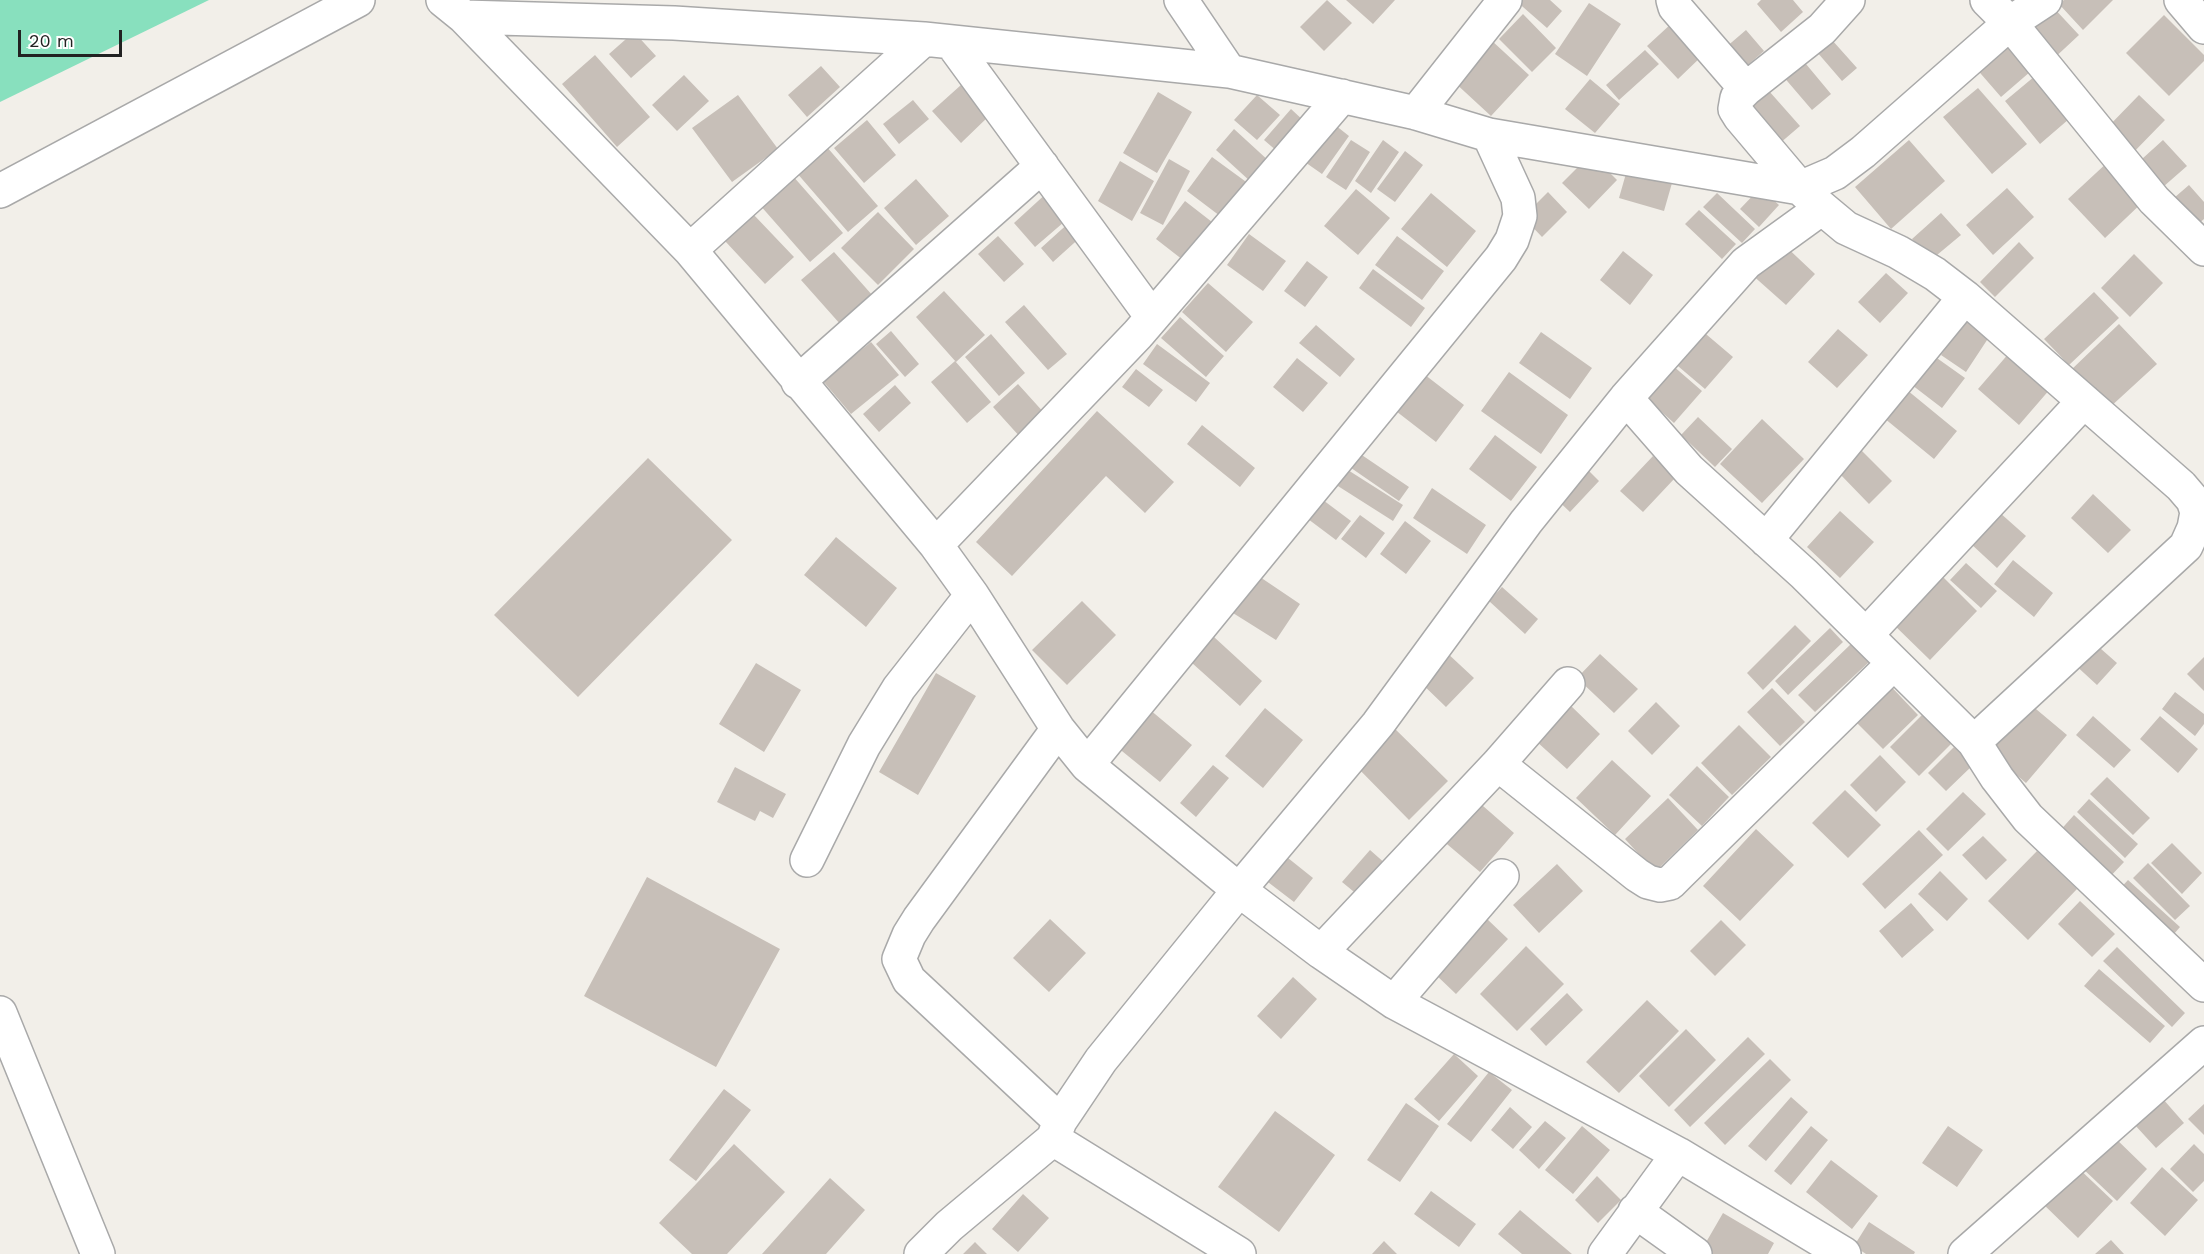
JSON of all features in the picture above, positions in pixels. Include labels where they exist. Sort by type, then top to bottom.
[{"type":"street","points":[[0,191],[358,0]]},
{"type":"street","points":[[1182,0],[1229,71]]},
{"type":"street","points":[[1416,113],[1505,0]]},
{"type":"street","points":[[1673,0],[1675,7],[1746,89]]},
{"type":"street","points":[[1848,0],[1822,29],[1746,89],[1737,98],[1735,109],[1811,198],[1846,228],[1898,252],[1935,274],[1965,297],[2181,486],[2193,500],[2198,512],[2186,546],[1974,742]]},
{"type":"street","points":[[921,1254],[1056,1130],[1101,1060],[1378,724],[1526,522],[1626,398],[1746,262],[1835,173],[1863,152],[1999,11],[2044,0]]},
{"type":"street","points":[[2181,0],[2204,27]]},
{"type":"street","points":[[454,8],[938,41],[1229,71],[1416,113],[1489,135],[1811,198]]},
{"type":"street","points":[[454,8],[690,250],[936,545],[972,595],[1058,729],[1087,765],[1239,890],[1321,952],[1394,1002],[1678,1154],[1844,1254]]},
{"type":"street","points":[[1999,11],[2154,200],[2204,249]]},
{"type":"street","points":[[938,41],[1042,166],[1152,317]]},
{"type":"street","points":[[690,250],[938,41]]},
{"type":"street","points":[[936,545],[1152,317],[1342,96]]},
{"type":"street","points":[[1087,765],[1501,258],[1512,240],[1520,216],[1518,198],[1489,135]]},
{"type":"street","points":[[798,382],[1042,166]]},
{"type":"street","points":[[1766,540],[1965,297]]},
{"type":"street","points":[[1626,398],[1689,470],[1804,574],[1974,742],[1997,778],[2028,818],[2204,985]]},
{"type":"street","points":[[1866,635],[2084,401]]},
{"type":"street","points":[[807,860],[864,745],[898,688],[972,595]]},
{"type":"street","points":[[1498,764],[1637,875],[1648,882],[1660,885],[1670,883],[1894,663]]},
{"type":"street","points":[[1321,952],[1498,764],[1568,684]]},
{"type":"street","points":[[1058,729],[919,919],[899,959],[909,980],[1056,1130],[1239,1254]]},
{"type":"street","points":[[1394,1002],[1502,876]]},
{"type":"street","points":[[0,1013],[98,1254]]},
{"type":"street","points":[[1965,1254],[2204,1043]]},
{"type":"street","points":[[1605,1254],[1678,1154]]},
{"type":"street","points":[[1635,1211],[1695,1254]]},
{"type":"green space","points":[[0,0],[209,0],[0,102]]},
{"type":"building","points":[[1327,0],[1352,23],[1324,51],[1300,27]]},
{"type":"building","points":[[1346,0],[1395,0],[1373,24]]},
{"type":"building","points":[[1515,0],[1550,0],[1562,11],[1547,28]]},
{"type":"building","points":[[1761,0],[1793,0],[1803,12],[1781,32],[1757,4]]},
{"type":"building","points":[[2064,0],[2113,0],[2083,30],[2059,4]]},
{"type":"building","points":[[1589,3],[1621,24],[1587,76],[1555,54]]},
{"type":"building","points":[[2051,5],[2079,35],[2050,62],[2022,32]]},
{"type":"building","points":[[1523,14],[1556,48],[1532,72],[1499,39]]},
{"type":"building","points":[[2164,15],[2204,55],[2204,61],[2169,96],[2126,53]]},
{"type":"building","points":[[1672,23],[1703,55],[1678,79],[1647,46]]},
{"type":"building","points":[[2007,27],[2038,65],[2001,97],[1968,59]]},
{"type":"building","points":[[1746,30],[1764,51],[1736,75],[1718,54]]},
{"type":"building","points":[[634,32],[656,56],[631,78],[609,54]]},
{"type":"building","points":[[1491,40],[1529,75],[1491,116],[1452,80]]},
{"type":"building","points":[[1832,40],[1857,68],[1842,81],[1817,52]]},
{"type":"building","points":[[1645,50],[1659,64],[1619,100],[1606,85]]},
{"type":"building","points":[[595,55],[650,117],[617,147],[562,84]]},
{"type":"building","points":[[1801,58],[1831,94],[1812,110],[1782,75]]},
{"type":"building","points":[[821,66],[840,87],[807,117],[788,95]]},
{"type":"building","points":[[2041,71],[2076,113],[2040,144],[2005,101]]},
{"type":"building","points":[[684,75],[709,101],[677,131],[652,105]]},
{"type":"building","points":[[1590,79],[1620,104],[1595,133],[1565,109]]},
{"type":"building","points":[[961,85],[989,116],[961,143],[932,111]]},
{"type":"building","points":[[1978,88],[2027,144],[1992,174],[1943,117]]},
{"type":"building","points":[[1769,91],[1800,126],[1779,144],[1749,109]]},
{"type":"building","points":[[1158,92],[1192,112],[1157,173],[1123,153]]},
{"type":"building","points":[[738,95],[778,149],[732,182],[692,128]]},
{"type":"building","points":[[1257,95],[1280,115],[1257,140],[1234,120]]},
{"type":"building","points":[[2139,95],[2165,120],[2129,157],[2103,132]]},
{"type":"building","points":[[913,100],[929,119],[899,144],[883,124]]},
{"type":"building","points":[[1291,109],[1305,122],[1278,152],[1264,140]]},
{"type":"building","points":[[867,120],[896,155],[864,183],[834,148]]},
{"type":"building","points":[[1330,121],[1349,136],[1322,174],[1302,160]]},
{"type":"building","points":[[1234,129],[1270,162],[1251,182],[1216,150]]},
{"type":"building","points":[[1351,140],[1370,152],[1346,190],[1326,177]]},
{"type":"building","points":[[1383,140],[1399,152],[1371,193],[1355,181]]},
{"type":"building","points":[[1909,140],[1945,181],[1891,229],[1855,187]]},
{"type":"building","points":[[2163,140],[2187,166],[2155,194],[2132,168]]},
{"type":"building","points":[[826,146],[878,206],[848,232],[796,172]]},
{"type":"building","points":[[1405,151],[1423,165],[1395,202],[1377,189]]},
{"type":"building","points":[[1591,154],[1617,180],[1589,209],[1562,183]]},
{"type":"building","points":[[1212,157],[1249,184],[1224,219],[1187,191]]},
{"type":"building","points":[[1169,159],[1190,171],[1163,225],[1140,213]]},
{"type":"building","points":[[2110,160],[2146,199],[2105,238],[2068,199]]},
{"type":"building","points":[[1120,161],[1154,181],[1132,221],[1098,201]]},
{"type":"building","points":[[1627,170],[1672,183],[1664,211],[1619,198]]},
{"type":"building","points":[[792,175],[843,233],[810,262],[759,204]]},
{"type":"building","points":[[916,179],[949,216],[916,245],[884,208]]},
{"type":"building","points":[[2189,185],[2204,202],[2204,219],[2190,231],[2167,204]]},
{"type":"building","points":[[1760,188],[1779,205],[1759,227],[1740,209]]},
{"type":"building","points":[[2007,188],[2034,217],[1993,255],[1966,225]]},
{"type":"building","points":[[1356,189],[1390,218],[1358,255],[1324,226]]},
{"type":"building","points":[[1049,191],[1071,216],[1035,247],[1014,223]]},
{"type":"building","points":[[1548,192],[1567,212],[1542,237],[1523,217]]},
{"type":"building","points":[[1431,193],[1476,231],[1447,267],[1401,229]]},
{"type":"building","points":[[1717,193],[1755,229],[1742,243],[1703,207]]},
{"type":"building","points":[[1185,201],[1221,229],[1192,267],[1156,239]]},
{"type":"building","points":[[1699,210],[1736,244],[1722,259],[1685,224]]},
{"type":"building","points":[[878,212],[914,249],[878,285],[841,248]]},
{"type":"building","points":[[1941,213],[1961,235],[1931,260],[1912,239]]},
{"type":"building","points":[[753,214],[794,257],[765,284],[725,241]]},
{"type":"building","points":[[1072,220],[1084,234],[1053,262],[1041,248]]},
{"type":"building","points":[[1249,234],[1286,261],[1263,291],[1227,265]]},
{"type":"building","points":[[998,236],[1024,264],[1004,282],[978,254]]},
{"type":"building","points":[[1397,236],[1444,271],[1422,300],[1375,265]]},
{"type":"building","points":[[1780,241],[1815,274],[1786,305],[1750,273]]},
{"type":"building","points":[[2019,242],[2034,258],[1995,297],[1980,282]]},
{"type":"building","points":[[1623,251],[1653,275],[1630,305],[1600,280]]},
{"type":"building","points":[[834,252],[873,296],[841,325],[801,280]]},
{"type":"building","points":[[2134,254],[2163,283],[2130,317],[2101,288]]},
{"type":"building","points":[[1307,261],[1328,277],[1305,307],[1284,291]]},
{"type":"building","points":[[1373,269],[1425,308],[1411,327],[1359,288]]},
{"type":"building","points":[[1886,273],[1908,293],[1880,323],[1858,302]]},
{"type":"building","points":[[1208,283],[1253,322],[1226,352],[1182,312]]},
{"type":"building","points":[[944,291],[985,335],[956,362],[916,317]]},
{"type":"building","points":[[2094,292],[2119,318],[2069,365],[2044,339]]},
{"type":"building","points":[[1024,305],[1067,354],[1048,370],[1005,322]]},
{"type":"building","points":[[1180,317],[1224,356],[1206,377],[1161,338]]},
{"type":"building","points":[[1966,318],[1991,334],[1966,372],[1941,355]]},
{"type":"building","points":[[2119,324],[2157,364],[2108,409],[2071,370]]},
{"type":"building","points":[[1316,325],[1355,359],[1340,377],[1299,343]]},
{"type":"building","points":[[1700,329],[1733,357],[1705,389],[1672,361]]},
{"type":"building","points":[[1838,329],[1868,355],[1837,388],[1808,362]]},
{"type":"building","points":[[891,331],[919,364],[905,377],[876,344]]},
{"type":"building","points":[[1541,332],[1592,368],[1570,399],[1519,363]]},
{"type":"building","points":[[991,334],[1025,373],[999,396],[965,357]]},
{"type":"building","points":[[871,342],[899,375],[851,414],[823,381]]},
{"type":"building","points":[[1157,344],[1210,383],[1196,402],[1143,364]]},
{"type":"building","points":[[2010,352],[2051,388],[2019,425],[1978,389]]},
{"type":"building","points":[[1934,356],[1965,378],[1942,408],[1912,385]]},
{"type":"building","points":[[1297,358],[1328,383],[1303,412],[1273,387]]},
{"type":"building","points":[[1664,358],[1702,391],[1674,423],[1636,389]]},
{"type":"building","points":[[955,361],[991,402],[967,423],[931,382]]},
{"type":"building","points":[[1136,369],[1163,390],[1149,407],[1122,387]]},
{"type":"building","points":[[1420,371],[1464,405],[1436,442],[1392,408]]},
{"type":"building","points":[[1509,372],[1568,415],[1541,454],[1481,411]]},
{"type":"building","points":[[1018,384],[1046,415],[1021,438],[993,407]]},
{"type":"building","points":[[895,385],[911,403],[879,432],[863,414]]},
{"type":"building","points":[[1907,390],[1957,431],[1934,459],[1884,418]]},
{"type":"building","points":[[1097,411],[1174,482],[1145,513],[1106,476],[1012,576],[976,542]]},
{"type":"building","points":[[1698,417],[1732,449],[1715,467],[1681,435]]},
{"type":"building","points":[[1762,419],[1804,459],[1762,503],[1720,464]]},
{"type":"building","points":[[1202,425],[1255,468],[1240,487],[1187,444]]},
{"type":"building","points":[[1495,435],[1537,467],[1511,501],[1469,469]]},
{"type":"building","points":[[1350,447],[1409,487],[1399,501],[1341,461]]},
{"type":"building","points":[[1861,450],[1892,481],[1869,504],[1838,472]]},
{"type":"building","points":[[1653,456],[1675,478],[1643,512],[1620,491]]},
{"type":"building","points":[[648,458],[732,540],[578,697],[494,615]]},
{"type":"building","points":[[1580,462],[1599,481],[1570,512],[1550,493]]},
{"type":"building","points":[[1340,465],[1403,505],[1393,521],[1330,481]]},
{"type":"building","points":[[1432,488],[1486,525],[1467,554],[1413,518]]},
{"type":"building","points":[[2093,494],[2131,530],[2108,553],[2071,518]]},
{"type":"building","points":[[1319,497],[1351,521],[1336,540],[1304,516]]},
{"type":"building","points":[[1840,511],[1874,542],[1840,578],[1807,547]]},
{"type":"building","points":[[1999,512],[2026,536],[1997,568],[1970,543]]},
{"type":"building","points":[[1360,515],[1385,533],[1366,558],[1341,539]]},
{"type":"building","points":[[1405,521],[1431,541],[1406,574],[1380,554]]},
{"type":"building","points":[[836,537],[897,588],[866,627],[804,575]]},
{"type":"building","points":[[2013,560],[2053,593],[2034,617],[1994,584]]},
{"type":"building","points":[[1966,563],[1997,591],[1981,608],[1950,580]]},
{"type":"building","points":[[1939,573],[1977,611],[1930,660],[1891,622]]},
{"type":"building","points":[[1257,575],[1300,604],[1276,640],[1233,613]]},
{"type":"building","points":[[1502,587],[1538,619],[1525,634],[1489,601]]},
{"type":"building","points":[[1082,601],[1116,635],[1067,685],[1032,650]]},
{"type":"building","points":[[1795,625],[1811,641],[1763,690],[1747,673]]},
{"type":"building","points":[[1830,628],[1843,642],[1788,695],[1775,681]]},
{"type":"building","points":[[1214,637],[1262,681],[1240,706],[1192,663]]},
{"type":"building","points":[[2092,641],[2117,663],[2097,685],[2072,662]]},
{"type":"building","points":[[1851,644],[1869,662],[1815,712],[1798,695]]},
{"type":"building","points":[[1445,651],[1474,678],[1446,707],[1418,680]]},
{"type":"building","points":[[1600,654],[1638,689],[1614,713],[1577,678]]},
{"type":"building","points":[[2204,657],[2204,691],[2187,674]]},
{"type":"building","points":[[756,663],[801,690],[764,752],[719,724]]},
{"type":"building","points":[[936,673],[976,696],[918,795],[879,772]]},
{"type":"building","points":[[1883,678],[1918,715],[1883,749],[1847,713]]},
{"type":"building","points":[[1772,688],[1805,722],[1780,746],[1747,712]]},
{"type":"building","points":[[2175,692],[2204,714],[2204,724],[2195,736],[2162,709]]},
{"type":"building","points":[[1656,702],[1680,726],[1652,755],[1628,731]]},
{"type":"building","points":[[2030,704],[2067,735],[2026,783],[1990,752]]},
{"type":"building","points":[[1570,705],[1600,734],[1567,769],[1536,741]]},
{"type":"building","points":[[1265,708],[1303,740],[1263,788],[1225,756]]},
{"type":"building","points":[[1149,709],[1192,745],[1160,782],[1117,747]]},
{"type":"building","points":[[1923,714],[1952,743],[1919,776],[1890,747]]},
{"type":"building","points":[[2093,716],[2131,750],[2114,768],[2076,735]]},
{"type":"building","points":[[2160,716],[2198,749],[2178,773],[2140,739]]},
{"type":"building","points":[[1390,724],[1448,781],[1409,820],[1352,762]]},
{"type":"building","points":[[1739,725],[1771,757],[1732,795],[1701,763]]},
{"type":"building","points":[[1954,747],[1973,765],[1946,791],[1928,773]]},
{"type":"building","points":[[1880,755],[1906,782],[1876,812],[1850,785]]},
{"type":"building","points":[[1612,760],[1651,796],[1615,835],[1576,798]]},
{"type":"building","points":[[1213,765],[1229,778],[1196,817],[1180,803]]},
{"type":"building","points":[[1697,766],[1729,797],[1702,826],[1669,795]]},
{"type":"building","points":[[735,767],[786,794],[773,818],[760,811],[755,821],[717,802]]},
{"type":"building","points":[[2107,777],[2150,818],[2133,835],[2090,794]]},
{"type":"building","points":[[1845,790],[1881,825],[1848,858],[1812,823]]},
{"type":"building","points":[[1963,792],[1986,814],[1948,851],[1926,829]]},
{"type":"building","points":[[1668,798],[1698,830],[1655,872],[1625,839]]},
{"type":"building","points":[[1475,799],[1514,833],[1480,872],[1441,839]]},
{"type":"building","points":[[2089,799],[2138,844],[2125,858],[2077,812]]},
{"type":"building","points":[[2074,815],[2124,862],[2106,881],[2057,834]]},
{"type":"building","points":[[1756,829],[1794,865],[1740,921],[1703,886]]},
{"type":"building","points":[[1919,830],[1943,855],[1885,909],[1862,884]]},
{"type":"building","points":[[1983,836],[2007,860],[1986,880],[1962,855]]},
{"type":"building","points":[[2172,843],[2202,873],[2182,894],[2151,863]]},
{"type":"building","points":[[1370,850],[1387,865],[1359,896],[1342,882]]},
{"type":"building","points":[[2037,851],[2077,889],[2028,940],[1988,901]]},
{"type":"building","points":[[1283,854],[1313,878],[1294,902],[1264,879]]},
{"type":"building","points":[[2148,863],[2190,906],[2175,920],[2133,878]]},
{"type":"building","points":[[1557,864],[1583,891],[1539,933],[1513,905]]},
{"type":"building","points":[[1940,871],[1968,899],[1947,921],[1918,894]]},
{"type":"building","points":[[647,877],[780,949],[716,1067],[584,996]]},
{"type":"building","points":[[2128,880],[2180,927],[2167,942],[2115,894]]},
{"type":"building","points":[[2080,901],[2115,934],[2092,957],[2058,924]]},
{"type":"building","points":[[1911,903],[1934,930],[1902,958],[1879,931]]},
{"type":"building","points":[[1486,918],[1508,939],[1456,994],[1434,973]]},
{"type":"building","points":[[1050,919],[1086,953],[1049,992],[1013,958]]},
{"type":"building","points":[[1721,920],[1746,945],[1715,976],[1690,951]]},
{"type":"building","points":[[1526,946],[1564,984],[1517,1031],[1480,994]]},
{"type":"building","points":[[2117,947],[2185,1013],[2172,1027],[2103,961]]},
{"type":"building","points":[[2099,969],[2165,1026],[2150,1043],[2084,986]]},
{"type":"building","points":[[1293,977],[1317,999],[1281,1039],[1257,1016]]},
{"type":"building","points":[[1567,993],[1583,1010],[1546,1046],[1530,1029]]},
{"type":"building","points":[[1647,1000],[1679,1031],[1619,1093],[1586,1062]]},
{"type":"building","points":[[1686,1029],[1716,1060],[1669,1107],[1639,1076]]},
{"type":"building","points":[[1748,1037],[1765,1054],[1690,1127],[1674,1110]]},
{"type":"building","points":[[1454,1054],[1478,1076],[1439,1121],[1414,1099]]},
{"type":"building","points":[[1770,1059],[1791,1080],[1725,1145],[1704,1123]]},
{"type":"building","points":[[1489,1072],[1512,1090],[1471,1142],[1447,1124]]},
{"type":"building","points":[[724,1089],[751,1110],[696,1181],[669,1160]]},
{"type":"building","points":[[1791,1097],[1808,1112],[1766,1161],[1748,1146]]},
{"type":"building","points":[[2163,1099],[2184,1123],[2156,1148],[2134,1124]]},
{"type":"building","points":[[1406,1103],[1439,1126],[1400,1182],[1367,1160]]},
{"type":"building","points":[[2204,1104],[2204,1135],[2188,1119]]},
{"type":"building","points":[[1510,1107],[1532,1127],[1513,1149],[1491,1130]]},
{"type":"building","points":[[1275,1111],[1335,1155],[1279,1232],[1218,1187]]},
{"type":"building","points":[[1545,1121],[1566,1138],[1539,1169],[1519,1150]]},
{"type":"building","points":[[1582,1126],[1610,1150],[1573,1194],[1545,1170]]},
{"type":"building","points":[[1811,1126],[1828,1140],[1791,1185],[1774,1171]]},
{"type":"building","points":[[1948,1126],[1983,1150],[1957,1187],[1922,1163]]},
{"type":"building","points":[[2110,1133],[2147,1169],[2117,1201],[2079,1165]]},
{"type":"building","points":[[734,1144],[785,1192],[727,1254],[692,1254],[659,1223]]},
{"type":"building","points":[[2194,1144],[2204,1154],[2204,1181],[2193,1192],[2170,1169]]},
{"type":"building","points":[[1831,1160],[1878,1196],[1852,1229],[1806,1192]]},
{"type":"building","points":[[2074,1164],[2113,1201],[2078,1238],[2039,1200]]},
{"type":"building","points":[[2162,1167],[2198,1200],[2165,1236],[2130,1203]]},
{"type":"building","points":[[1597,1176],[1621,1200],[1598,1223],[1575,1200]]},
{"type":"building","points":[[830,1178],[865,1210],[826,1254],[762,1254]]},
{"type":"building","points":[[1431,1191],[1476,1224],[1459,1247],[1414,1214]]},
{"type":"building","points":[[1023,1194],[1049,1218],[1018,1252],[992,1229]]},
{"type":"building","points":[[1520,1210],[1572,1254],[1522,1254],[1498,1234]]},
{"type":"building","points":[[1723,1213],[1774,1243],[1768,1254],[1707,1254],[1701,1251]]},
{"type":"building","points":[[1869,1222],[1915,1252],[1914,1254],[1866,1254],[1854,1246]]},
{"type":"building","points":[[2111,1240],[2124,1254],[2095,1254]]},
{"type":"building","points":[[1384,1241],[1397,1254],[1372,1254]]},
{"type":"building","points":[[975,1242],[987,1254],[963,1254]]}]
